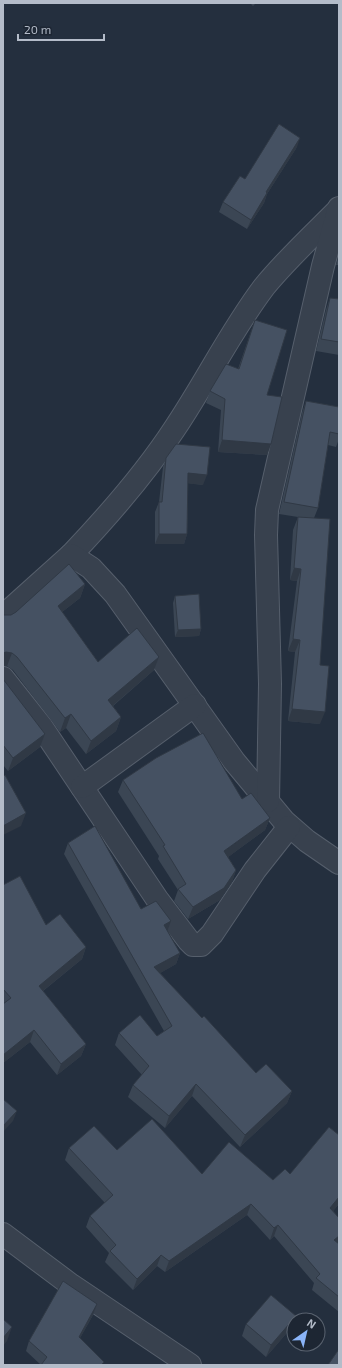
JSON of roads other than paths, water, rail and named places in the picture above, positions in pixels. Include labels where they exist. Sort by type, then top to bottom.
[{"type":"street","points":[[3,616],[71,555],[104,521],[151,462],[175,428],[247,311],[265,286],[339,209]]},
{"type":"street","points":[[268,801],[270,684],[266,535],[267,510],[323,266],[339,209]]},
{"type":"street","points":[[71,555],[91,568],[115,594],[234,760],[289,827],[339,864]]},
{"type":"street","points":[[3,678],[41,726],[169,916],[189,941],[197,946],[202,945],[212,934],[256,870],[289,827]]},
{"type":"street","points":[[82,787],[195,705]]},
{"type":"street","points":[[3,1234],[71,1285],[190,1365]]}]
